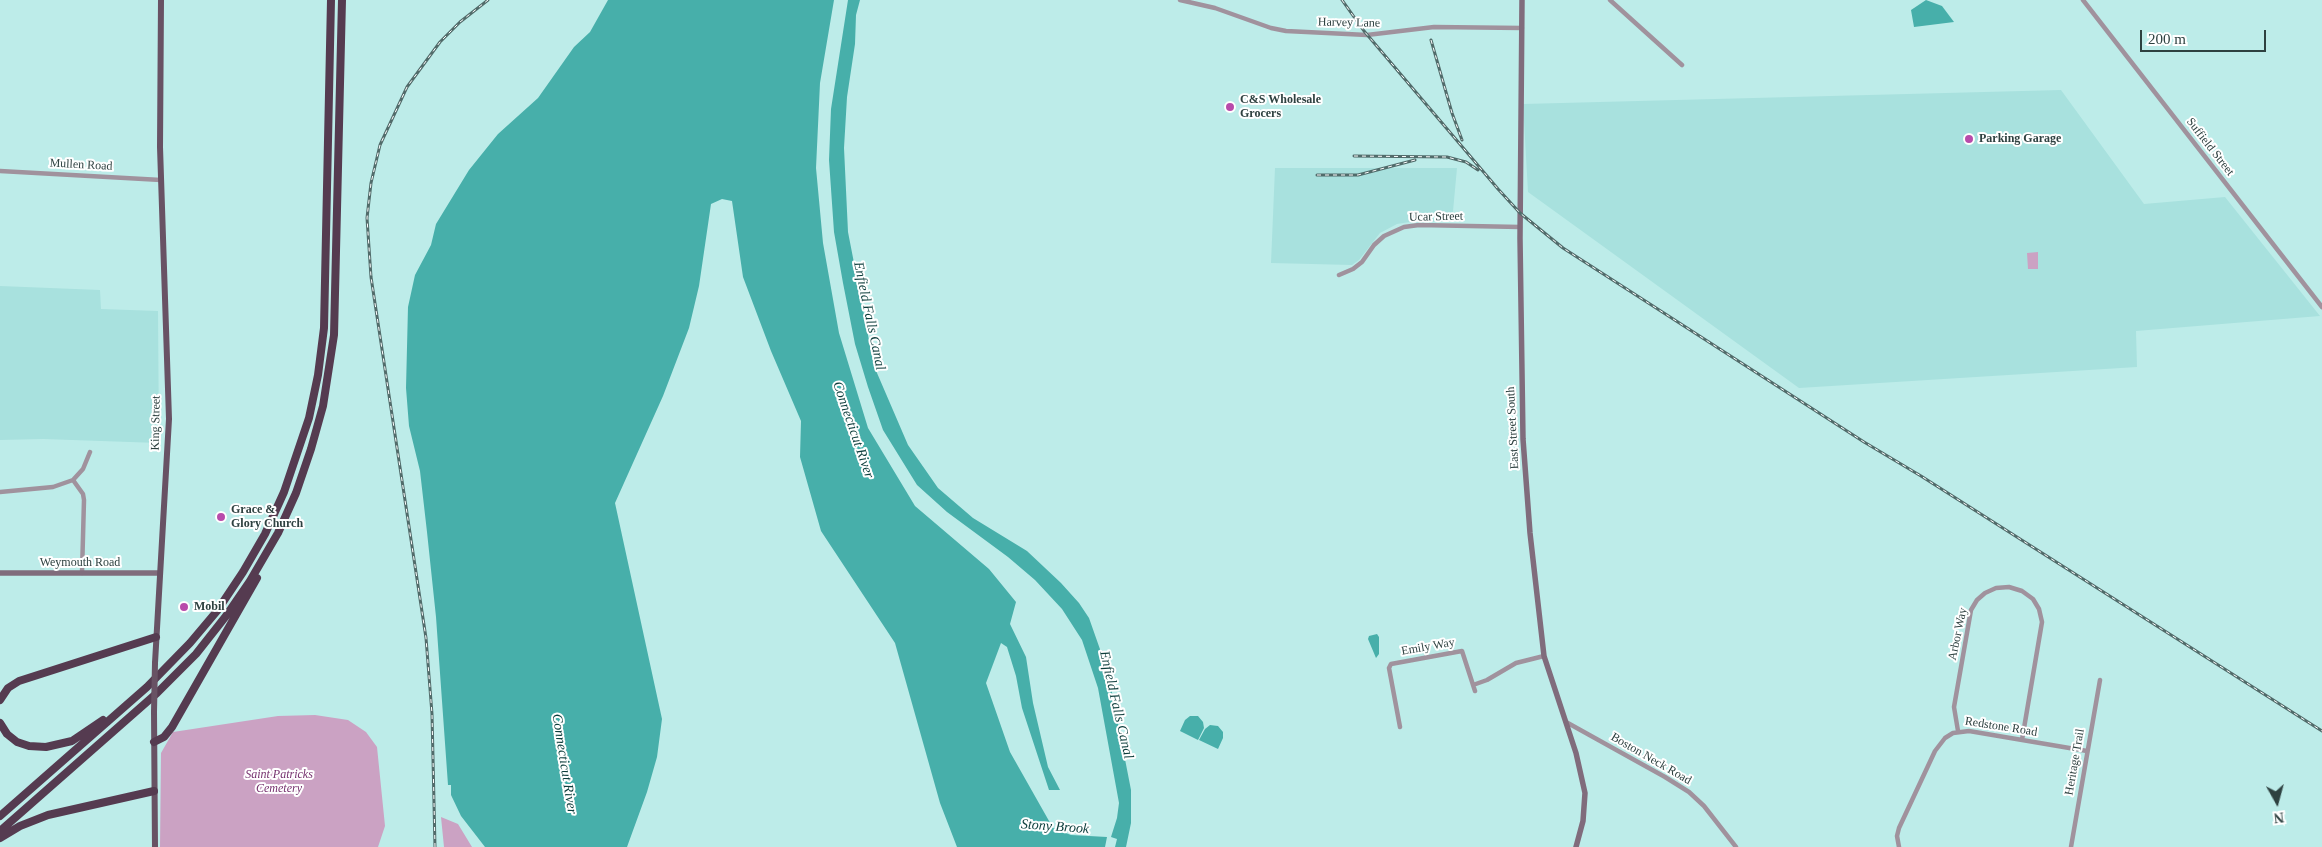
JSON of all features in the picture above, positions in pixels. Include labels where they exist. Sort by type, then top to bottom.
[{"type":"highway","points":[[0,816],[134,699],[197,636],[243,572],[278,507],[307,426],[318,374],[325,312],[331,0]]},
{"type":"highway","points":[[0,831],[179,672],[226,616],[258,568],[284,520],[306,465],[323,406],[331,365],[337,288],[342,0]]},
{"type":"highway","points":[[154,742],[164,737],[172,726],[254,585],[258,568]]},
{"type":"highway","points":[[0,690],[10,680],[25,673],[145,635],[156,637]]},
{"type":"highway","points":[[0,700],[8,688],[19,681],[156,637]]},
{"type":"highway","points":[[0,723],[9,736],[23,744],[38,747],[56,746],[77,738],[117,708],[134,699]]},
{"type":"highway","points":[[0,838],[20,826],[48,815],[154,791]]},
{"type":"main road","name":"King Street","points":[[155,847],[155,663],[169,419],[160,180],[161,0]]},
{"type":"main road","name":"East Street South","points":[[1522,0],[1520,227],[1523,439],[1530,533],[1544,656],[1581,768],[1585,794],[1584,821],[1576,847]]},
{"type":"main road","name":"Weymouth Road","points":[[0,573],[160,573]]},
{"type":"street","name":"Harvey Lane","points":[[1180,0],[1215,8],[1271,28],[1286,30],[1367,35],[1434,27],[1522,28]]},
{"type":"street","points":[[1610,0],[1682,65]]},
{"type":"street","name":"Suffield Street","points":[[2083,0],[2322,307]]},
{"type":"street","name":"Mullen Road","points":[[0,171],[160,180]]},
{"type":"street","name":"Ucar Street","points":[[1339,275],[1362,262],[1382,238],[1404,227],[1520,227]]},
{"type":"street","points":[[0,492],[53,487],[73,480],[83,469],[90,452]]},
{"type":"street","points":[[73,480],[83,494],[84,500],[82,573]]},
{"type":"street","name":"Arbor Way","points":[[1958,731],[1954,708],[1971,610],[1977,600],[1985,593],[1996,588],[2009,587],[2022,590],[2033,599],[2039,609],[2042,622],[2022,740]]},
{"type":"street","name":"Emily Way","points":[[1400,727],[1389,670],[1390,664],[1462,651],[1474,688],[1516,663],[1544,656]]},
{"type":"street","name":"Heritage Trail","points":[[2070,847],[2100,680]]},
{"type":"street","name":"Boston Neck Road","points":[[1566,722],[1689,792],[1704,806],[1736,847]]},
{"type":"street","name":"Redstone Road","points":[[1899,847],[1897,836],[1899,828],[1935,751],[1946,738],[1958,731],[1969,731],[2087,752]]},
{"type":"shaded area","points":[[2061,90],[2144,204],[2225,197],[2320,316],[2136,331],[2137,367],[1799,388],[1528,192],[1523,104]]},
{"type":"shaded area","points":[[1275,168],[1457,168],[1452,222],[1416,221],[1397,224],[1380,233],[1359,260],[1352,265],[1271,263]]},
{"type":"shaded area","points":[[0,286],[100,290],[101,309],[158,311],[159,443],[43,439],[0,440]]},
{"type":"green space","points":[[2038,252],[2038,269],[2028,269],[2027,253]]},
{"type":"green space","name":"Saint Patricks Cemetery","points":[[315,715],[348,720],[366,732],[377,747],[385,826],[378,847],[160,847],[161,753],[173,732],[278,716]]},
{"type":"green space","points":[[441,817],[458,824],[472,847],[444,847]]},
{"type":"water","name":"Connecticut River","points":[[608,0],[834,0],[820,83],[816,168],[823,243],[839,333],[868,428],[915,506],[989,569],[1016,602],[1010,624],[1026,657],[1033,703],[1048,767],[1060,790],[1049,790],[1022,708],[1016,676],[1007,647],[1001,643],[986,683],[1010,752],[1053,828],[1071,835],[1107,837],[1105,847],[957,847],[940,803],[895,643],[821,531],[800,457],[801,421],[771,351],[743,277],[732,201],[722,199],[711,204],[699,286],[689,328],[663,396],[615,503],[662,719],[657,757],[647,792],[627,847],[485,847],[461,816],[451,795],[451,785],[448,785],[436,617],[427,532],[420,471],[409,426],[406,388],[408,307],[415,275],[431,245],[436,224],[469,170],[498,134],[538,98],[574,47],[590,32]]},
{"type":"water","points":[[848,0],[860,0],[856,15],[855,44],[847,97],[844,148],[848,232],[874,366],[908,445],[938,488],[973,518],[1027,551],[1061,583],[1079,603],[1089,618],[1108,672],[1131,790],[1131,823],[1126,847],[1115,847],[1117,839],[1111,837],[1119,803],[1098,688],[1082,640],[1062,609],[1035,580],[1008,557],[947,512],[917,485],[883,430],[868,387],[855,344],[834,232],[829,160],[831,109]]},
{"type":"water","points":[[1926,0],[1942,6],[1954,22],[1914,27],[1911,10]]},
{"type":"water","points":[[1377,634],[1379,637],[1379,654],[1376,658],[1368,639],[1369,636]]},
{"type":"water","points":[[1190,716],[1198,716],[1203,722],[1204,728],[1198,740],[1180,731],[1185,720]]},
{"type":"water","points":[[1210,725],[1218,726],[1223,732],[1223,738],[1218,749],[1199,740],[1205,729]]},
{"type":"railway","points":[[435,847],[432,714],[426,638],[371,277],[367,218],[371,183],[380,145],[407,87],[440,42],[460,22],[488,0]]},
{"type":"railway","points":[[1342,0],[1364,31],[1498,189],[1520,213],[1563,248],[1864,442],[1921,476],[2322,731]]},
{"type":"railway","points":[[1431,40],[1452,113],[1462,140]]},
{"type":"railway","points":[[1354,156],[1447,157],[1466,162],[1478,170]]},
{"type":"railway","points":[[1317,175],[1358,175],[1415,160]]},
{"type":"place","name":"C&S Wholesale Grocers","points":[[1230,107]]},
{"type":"place","name":"Parking Garage","points":[[1969,139]]},
{"type":"place","name":"Grace & Glory Church","points":[[221,517]]},
{"type":"place","name":"Mobil","points":[[184,607]]},
{"type":"water label","name":"Enfield Falls Canal","points":[[869,316]]},
{"type":"water label","name":"Enfield Falls Canal","points":[[1116,705]]},
{"type":"water label","name":"Stony Brook","points":[[1055,827]]}]
